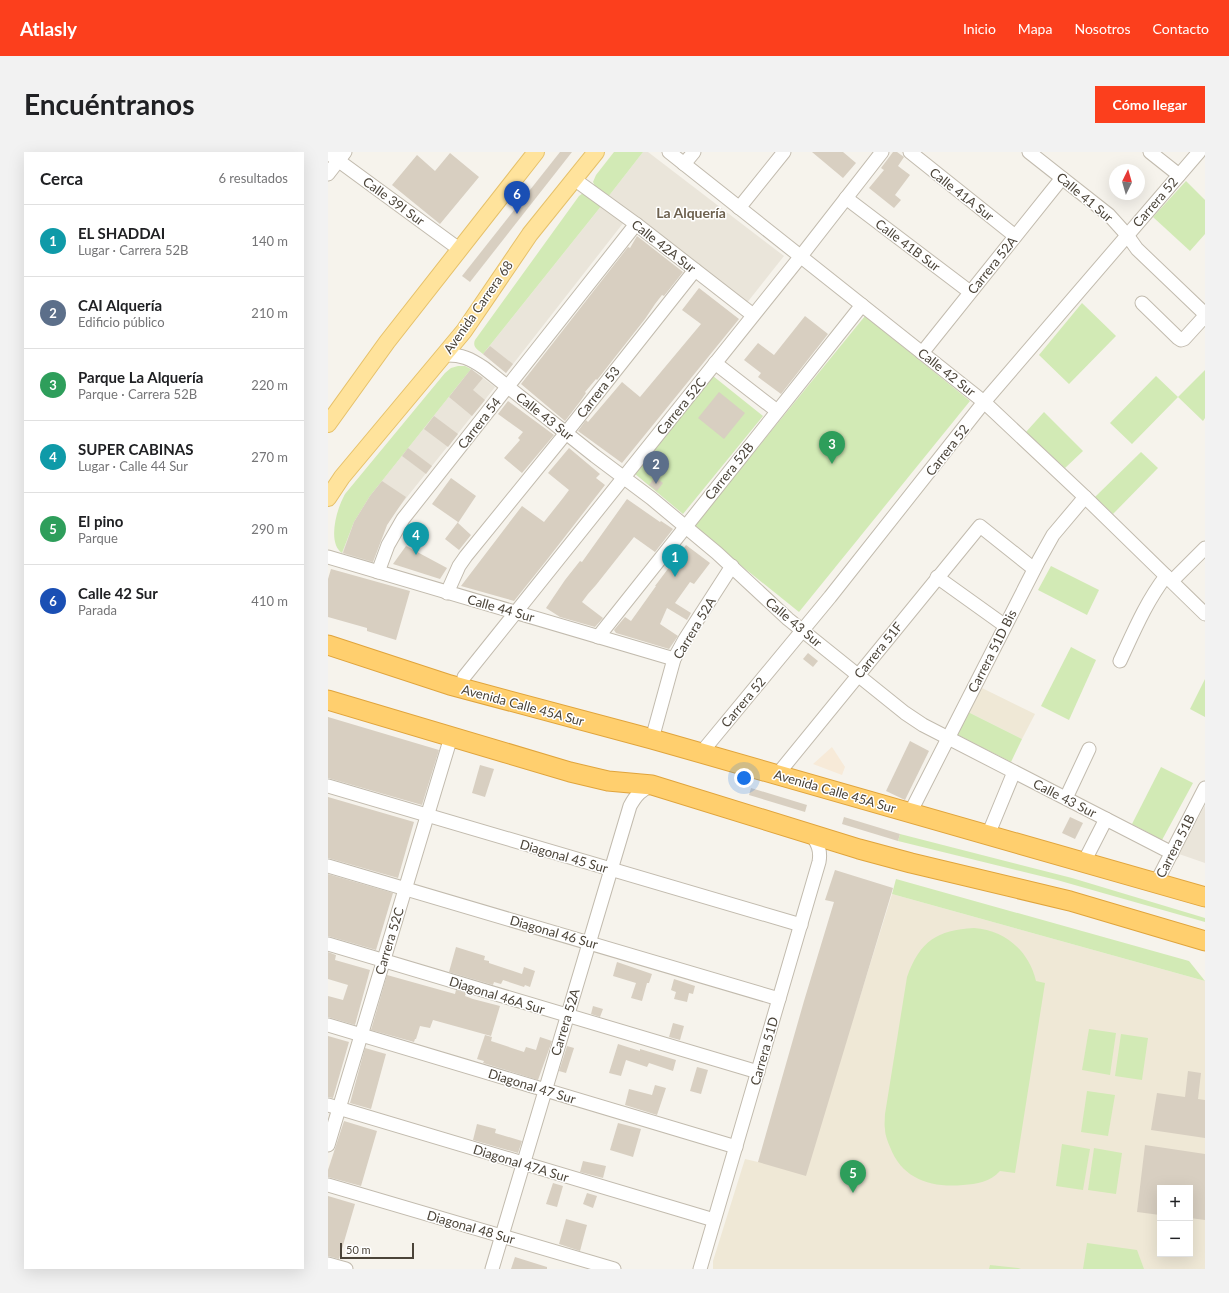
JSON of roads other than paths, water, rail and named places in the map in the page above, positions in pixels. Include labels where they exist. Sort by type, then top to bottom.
[{"type":"highway","points":[[328,632],[371,648],[559,705],[652,739]]},
{"type":"highway","name":"Avenida Calle 45A Sur","points":[[328,645],[450,685],[652,739],[1205,897]]},
{"type":"highway","points":[[328,700],[577,773],[608,781],[652,785],[812,835],[911,863],[1070,902],[1205,941]]},
{"type":"main road","points":[[328,424],[387,342],[536,152]]},
{"type":"main road","name":"Avenida Carrera 68","points":[[328,498],[342,476],[464,331],[530,234],[596,152]]},
{"type":"street","name":"Calle 42 Sur","points":[[669,152],[984,402],[1085,497],[1205,614]]},
{"type":"street","points":[[684,164],[694,152]]},
{"type":"street","points":[[740,208],[784,152]]},
{"type":"street","name":"Carrera 52C","points":[[464,677],[801,256],[882,152]]},
{"type":"street","name":"Calle 41A Sur","points":[[910,152],[1015,236]]},
{"type":"street","name":"Calle 41 Sur","points":[[1029,152],[1109,215],[1137,249],[1205,315]]},
{"type":"street","points":[[1150,152],[1179,175]]},
{"type":"street","name":"Carrera 52","points":[[701,753],[802,630],[984,402],[1199,152]]},
{"type":"street","name":"Calle 39I Sur","points":[[337,155],[459,249]]},
{"type":"street","points":[[328,174],[337,155]]},
{"type":"street","name":"Carrera 52A","points":[[922,353],[1062,178]]},
{"type":"street","name":"Calle 42A Sur","points":[[574,179],[636,224],[753,315]]},
{"type":"street","name":"Calle 41B Sur","points":[[846,198],[970,292]]},
{"type":"street","name":"Carrera 54","points":[[378,572],[388,545],[403,519],[636,224]]},
{"type":"street","name":"Carrera 53","points":[[447,593],[459,566],[466,556],[695,270]]},
{"type":"street","points":[[1142,303],[1181,340],[1205,315]]},
{"type":"street","name":"Carrera 52B","points":[[598,637],[862,305]]},
{"type":"street","name":"Calle 43 Sur","points":[[444,355],[457,355],[469,358],[646,494],[732,566],[788,619],[905,713],[923,725],[1172,853]]},
{"type":"street","points":[[715,363],[777,412]]},
{"type":"street","name":"Carrera 51D Bis","points":[[910,813],[1004,625],[1034,569],[1053,535],[1085,497]]},
{"type":"street","name":"Carrera 51F","points":[[777,775],[980,526],[1034,569]]},
{"type":"street","points":[[1120,661],[1142,612],[1154,592],[1205,548]]},
{"type":"street","name":"Calle 44 Sur","points":[[328,557],[674,659]]},
{"type":"street","name":"Carrera 52A","points":[[652,739],[674,659],[732,566]]},
{"type":"street","points":[[938,577],[1004,625]]},
{"type":"street","name":"Carrera 52C","points":[[328,1145],[334,1107],[361,1035],[451,737]]},
{"type":"street","points":[[1066,798],[1089,749]]},
{"type":"street","points":[[988,835],[1014,772]]},
{"type":"street","name":"Carrera 52A","points":[[492,1269],[630,806],[636,795],[652,785]]},
{"type":"street","name":"Diagonal 45 Sur","points":[[328,786],[801,925]]},
{"type":"street","name":"Carrera 51B","points":[[1156,883],[1205,788]]},
{"type":"street","points":[[1084,862],[1106,819]]},
{"type":"street","name":"Carrera 51D","points":[[700,1269],[819,862],[820,853],[817,842],[812,835]]},
{"type":"street","name":"Diagonal 46 Sur","points":[[328,866],[779,999]]},
{"type":"street","name":"Diagonal 46A Sur","points":[[328,944],[758,1072]]},
{"type":"street","name":"Diagonal 47 Sur","points":[[328,1025],[736,1147]]},
{"type":"street","name":"Diagonal 47A Sur","points":[[334,1107],[714,1220]]},
{"type":"street","name":"Diagonal 48 Sur","points":[[328,1185],[614,1269]]},
{"type":"street","points":[[328,1264],[346,1269]]},
{"type":"place","name":"Calle 42 Sur","points":[[517,214]]},
{"type":"place","name":"Parque La Alquería","points":[[832,464]]},
{"type":"place","name":"CAI Alquería","points":[[656,484]]},
{"type":"place","name":"SUPER CABINAS","points":[[416,555]]},
{"type":"place","name":"EL SHADDAI","points":[[675,577]]},
{"type":"place","name":"El pino","points":[[853,1193]]},
{"type":"district","name":"La Alquería","points":[[691,213]]}]
